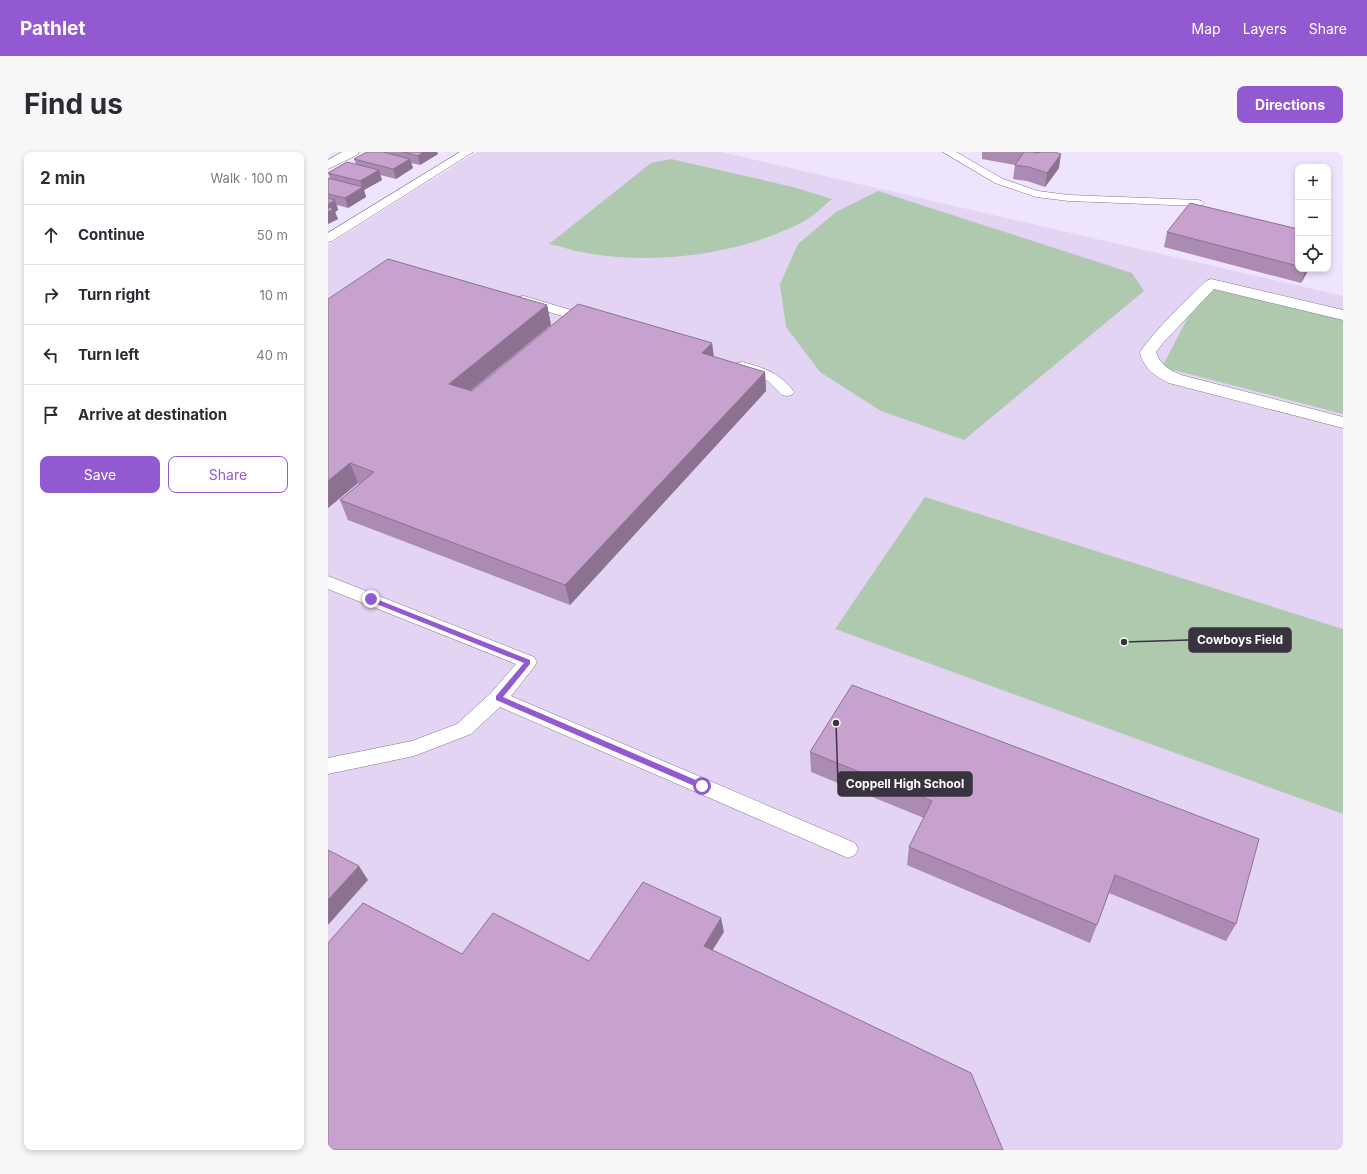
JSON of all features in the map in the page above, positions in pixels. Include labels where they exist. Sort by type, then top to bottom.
[{"type":"street","points":[[328,165],[352,152]]},
{"type":"street","points":[[1343,315],[1212,284],[1157,340],[1148,352],[1149,359],[1154,367],[1175,379],[1343,423]]},
{"type":"lane","points":[[328,238],[468,152]]},
{"type":"lane","points":[[948,152],[999,181],[1036,194],[1069,198],[1198,203]]},
{"type":"lane","points":[[511,296],[601,324]]},
{"type":"lane","points":[[728,362],[760,372],[772,378],[784,388],[786,392]]},
{"type":"lane","points":[[328,582],[528,662],[498,698],[464,729],[414,748],[328,766]]},
{"type":"lane","points":[[498,698],[848,849]]},
{"type":"shaded area","points":[[477,152],[721,152],[1343,296],[1343,1150],[328,1150],[328,245]]},
{"type":"green space","points":[[671,159],[793,187],[832,199],[805,221],[776,234],[722,250],[693,255],[636,258],[608,256],[577,251],[549,244],[651,163]]},
{"type":"green space","points":[[878,191],[1132,273],[1144,291],[964,440],[881,411],[820,372],[786,327],[780,284],[798,244],[836,212]]},
{"type":"green space","points":[[1204,287],[1343,319],[1343,414],[1162,367]]},
{"type":"green space","points":[[925,497],[1343,629],[1343,814],[835,629]]},
{"type":"building","points":[[367,152],[383,152],[410,159],[393,169],[354,159]]},
{"type":"building","points":[[403,152],[423,152],[418,156]]},
{"type":"building","points":[[1024,152],[1054,152],[1061,154],[1047,173],[1029,167],[1015,165]]},
{"type":"building","points":[[347,162],[379,170],[360,181],[328,173]]},
{"type":"building","points":[[328,178],[363,187],[345,198],[328,194]]},
{"type":"building","points":[[328,198],[335,200],[328,204]]},
{"type":"building","points":[[1190,203],[1295,228],[1295,265],[1167,232]]},
{"type":"building","points":[[328,207],[334,209],[328,212]]},
{"type":"building","points":[[388,259],[547,305],[449,384],[472,391],[578,304],[712,343],[702,353],[765,372],[565,585],[340,500],[374,472],[350,463],[328,481],[328,299]]},
{"type":"building","points":[[852,685],[1259,839],[1236,924],[1115,875],[1097,925],[909,847],[932,801],[810,752]]},
{"type":"building","points":[[328,850],[359,866],[328,900]]},
{"type":"building","points":[[643,882],[721,918],[704,946],[971,1073],[1003,1150],[328,1150],[328,943],[363,903],[462,954],[493,913],[589,961]]},
{"type":"place","name":"Cowboys Field","points":[[1124,642]]},
{"type":"place","name":"Coppell High School","points":[[836,723]]},
{"type":"route","points":[[371,599],[528,662],[498,698],[702,786]]}]
